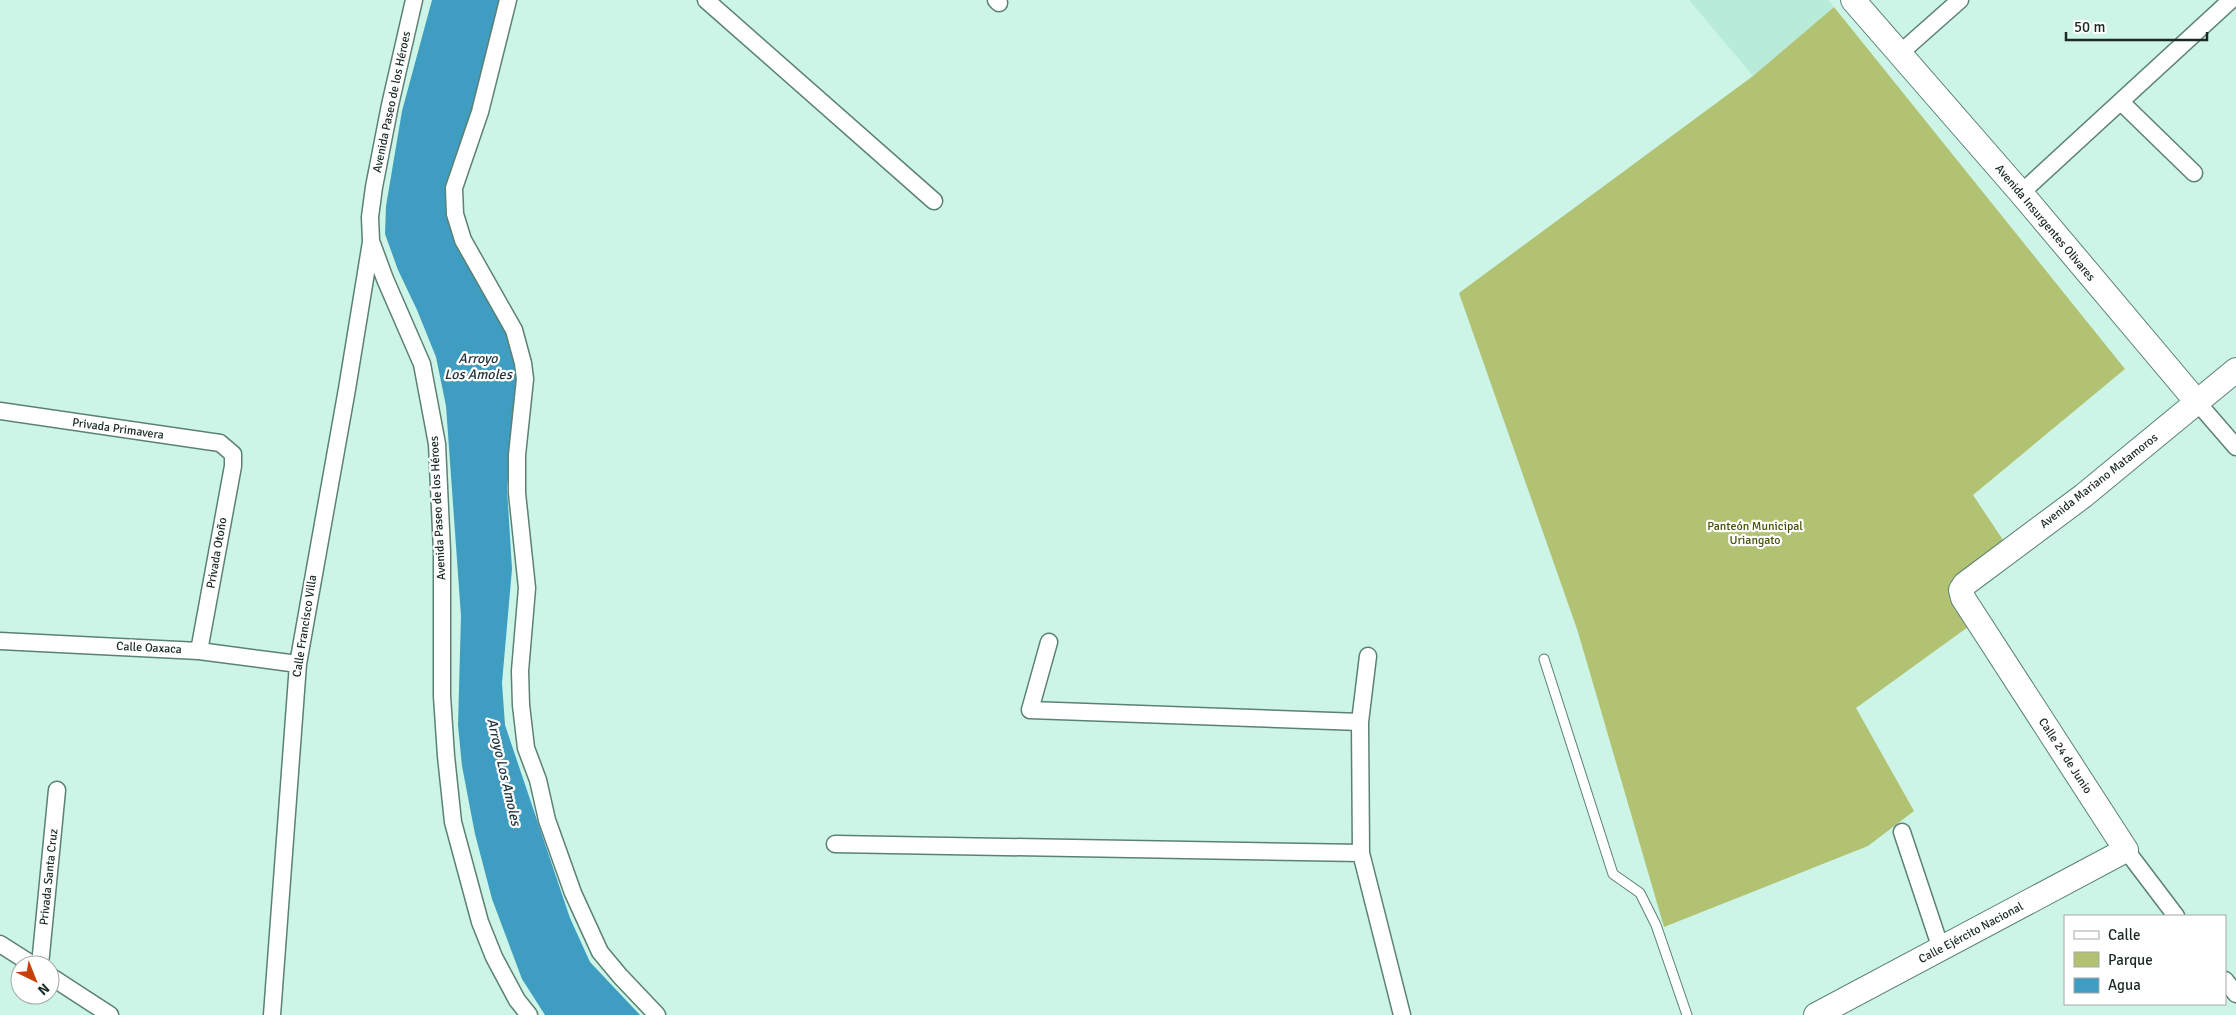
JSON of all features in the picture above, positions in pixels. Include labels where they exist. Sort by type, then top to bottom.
[{"type":"street","name":"Avenida Paseo de los Héroes","points":[[414,0],[390,105],[374,187],[370,216],[371,241],[385,279],[422,364],[437,444],[442,550],[442,696],[453,822],[480,922],[494,957],[517,1000],[529,1015]]},
{"type":"street","points":[[508,0],[480,112],[454,188],[455,214],[463,240],[514,330],[523,363],[525,380],[517,455],[517,492],[527,588],[520,670],[520,705],[526,748],[538,780],[550,828],[573,893],[600,952],[657,1015]]},
{"type":"street","points":[[706,0],[934,201]]},
{"type":"street","name":"Avenida Insurgentes Olivares","points":[[1853,0],[2021,193],[2236,447]]},
{"type":"street","points":[[1900,54],[1960,0]]},
{"type":"street","points":[[2021,193],[2231,0]]},
{"type":"street","points":[[2121,102],[2194,173]]},
{"type":"street","name":"Calle Francisco Villa","points":[[272,1015],[298,664],[347,389],[371,241]]},
{"type":"street","name":"Avenida Mariano Matamoros","points":[[1961,590],[1965,584],[2082,496],[2236,370]]},
{"type":"street","name":"Privada Primavera","points":[[0,411],[220,443],[233,454]]},
{"type":"street","name":"Privada Otoño","points":[[199,651],[233,466],[233,454]]},
{"type":"street","name":"Calle 24 de Junio","points":[[1961,590],[1963,598],[2126,850],[2175,915]]},
{"type":"street","name":"Calle Oaxaca","points":[[0,642],[199,651],[298,664]]},
{"type":"street","points":[[1049,642],[1030,710],[1360,722]]},
{"type":"street","points":[[1368,656],[1360,722],[1361,854],[1402,1015]]},
{"type":"street","name":"Privada Santa Cruz","points":[[41,955],[58,790]]},
{"type":"street","points":[[1902,832],[1941,949]]},
{"type":"street","points":[[835,844],[1361,854]]},
{"type":"street","name":"Calle Ejército Nacional","points":[[1816,1015],[2126,850]]},
{"type":"street","points":[[0,944],[17,955]]},
{"type":"street","points":[[2226,981],[2236,994]]},
{"type":"street","points":[[60,982],[110,1015]]},
{"type":"lane","points":[[1544,659],[1613,874],[1640,893],[1656,925],[1687,1015]]},
{"type":"shaded area","points":[[1689,0],[1828,0],[1834,7],[1753,76]]},
{"type":"green space","name":"Panteón Municipal Uriangato","points":[[1834,7],[2125,369],[1973,495],[2005,543],[1949,586],[1968,627],[1856,708],[1914,811],[1868,846],[1664,927],[1578,632],[1459,293],[1753,76]]},
{"type":"water","name":"Arroyo Los Amoles","points":[[432,0],[499,0],[474,110],[447,198],[511,335],[518,382],[507,488],[512,569],[502,683],[505,725],[570,918],[590,962],[640,1015],[545,1015],[522,979],[492,899],[475,834],[462,766],[458,725],[461,616],[446,406],[436,357],[398,270],[385,234],[386,206],[402,111]]}]
